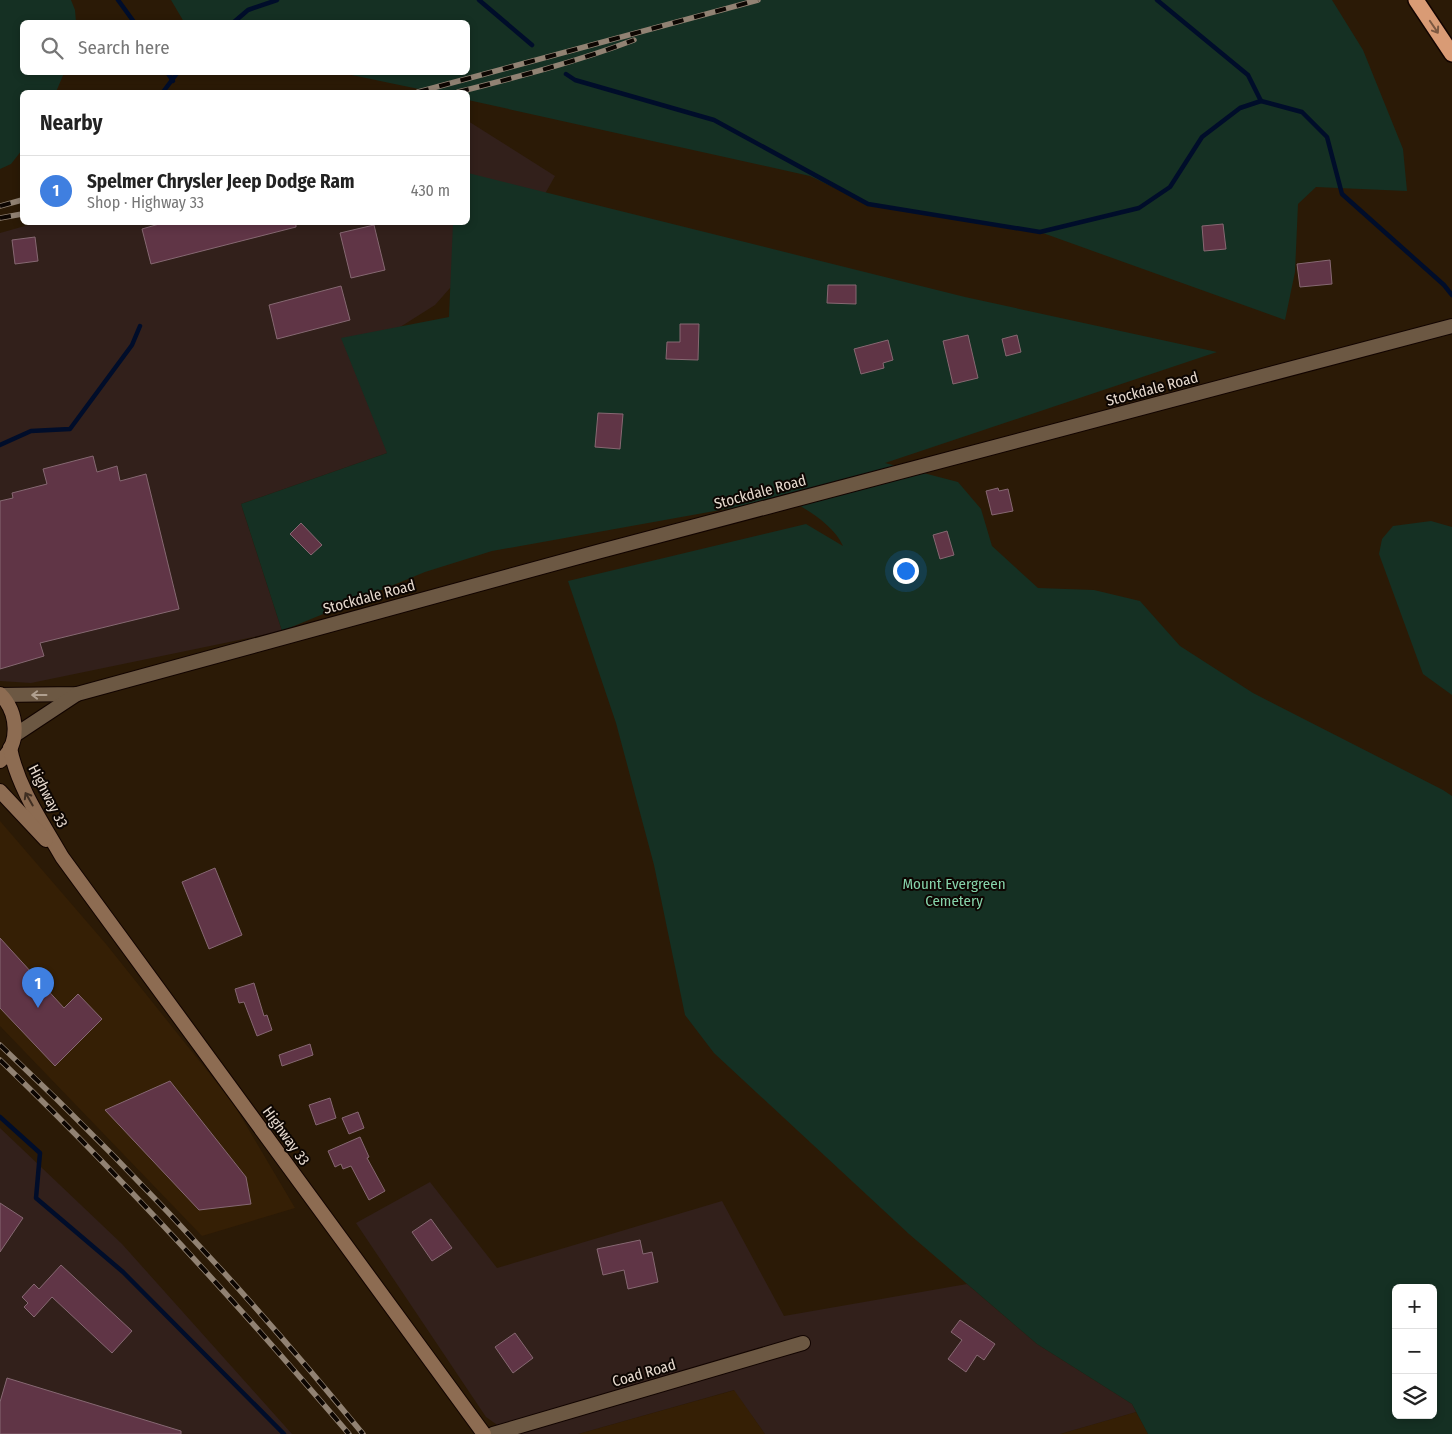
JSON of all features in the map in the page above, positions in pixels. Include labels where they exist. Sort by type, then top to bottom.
[{"type":"highway","points":[[1416,0],[1452,54]]},
{"type":"main road","name":"Highway 33","points":[[0,694],[6,701],[15,722],[12,742],[13,763],[24,790],[62,857],[484,1434]]},
{"type":"main road","points":[[0,760],[7,755],[12,742]]},
{"type":"main road","name":"Highway 33","points":[[0,791],[62,857]]},
{"type":"street","name":"Stockdale Road","points":[[0,694],[78,694],[597,552],[1452,326]]},
{"type":"street","name":"Stockdale Road","points":[[12,742],[78,694]]},
{"type":"street","name":"Coad Road","points":[[493,1434],[803,1343]]},
{"type":"shaded area","points":[[470,122],[555,176],[501,272],[450,288],[435,305],[378,341],[387,453],[241,504],[282,631],[31,683],[0,681],[0,233],[28,225],[470,225]]},
{"type":"shaded area","points":[[0,821],[106,944],[233,1103],[295,1208],[202,1236],[0,1026]]},
{"type":"shaded area","points":[[0,1128],[122,1244],[292,1434],[0,1434]]},
{"type":"shaded area","points":[[430,1182],[497,1268],[722,1201],[784,1316],[967,1284],[1037,1344],[1132,1404],[1136,1412],[1060,1434],[765,1434],[734,1390],[578,1434],[510,1434],[486,1417],[356,1223]]},
{"type":"shaded area","points":[[735,1390],[765,1434],[578,1434]]},
{"type":"shaded area","points":[[1136,1412],[1148,1434],[1060,1434]]},
{"type":"green space","points":[[0,0],[71,0],[75,10],[76,20],[20,20],[20,75],[63,75],[57,90],[20,90],[20,153],[11,164],[0,169]]},
{"type":"green space","points":[[171,0],[1332,0],[1363,50],[1403,149],[1407,191],[1316,187],[1298,204],[1295,272],[1285,320],[1040,232],[868,204],[810,176],[470,100],[470,90],[423,90],[352,75],[470,75],[470,20],[183,20]]},
{"type":"green space","name":"Mount Evergreen Cemetery","points":[[470,173],[965,297],[1217,352],[885,463],[958,482],[981,509],[992,546],[1038,588],[1094,590],[1140,601],[1180,646],[1253,693],[1452,796],[1452,1434],[1148,1434],[1132,1404],[1037,1344],[909,1234],[714,1053],[685,1015],[654,865],[616,723],[568,581],[806,524],[843,546],[833,531],[811,513],[787,498],[492,551],[425,572],[282,631],[241,504],[387,453],[341,338],[449,317],[453,225],[470,225]]},
{"type":"green space","points":[[1431,521],[1452,527],[1452,695],[1423,674],[1379,554],[1382,539],[1393,526]]},
{"type":"building","points":[[1223,224],[1226,249],[1204,251],[1202,226]]},
{"type":"building","points":[[156,225],[296,225],[296,227],[151,264],[142,229]]},
{"type":"building","points":[[374,225],[385,270],[351,278],[340,233]]},
{"type":"building","points":[[35,237],[38,261],[15,264],[12,240]]},
{"type":"building","points":[[1330,260],[1332,284],[1300,287],[1297,264]]},
{"type":"building","points":[[828,285],[856,285],[856,304],[827,303]]},
{"type":"building","points":[[341,286],[350,320],[277,339],[269,305]]},
{"type":"building","points":[[680,324],[699,324],[698,360],[666,359],[667,342],[680,342]]},
{"type":"building","points":[[968,335],[978,378],[953,384],[943,341]]},
{"type":"building","points":[[1017,335],[1021,352],[1006,356],[1002,339]]},
{"type":"building","points":[[888,340],[893,360],[883,363],[884,368],[861,374],[854,349]]},
{"type":"building","points":[[598,413],[623,414],[620,449],[595,447]]},
{"type":"building","points":[[93,456],[97,472],[117,466],[120,481],[146,474],[179,609],[40,643],[44,656],[0,669],[0,501],[13,498],[12,493],[47,484],[43,469]]},
{"type":"building","points":[[998,488],[999,491],[1008,489],[1013,511],[992,515],[986,491]]},
{"type":"building","points":[[301,523],[322,545],[311,555],[290,534]]},
{"type":"building","points":[[947,531],[954,555],[940,559],[933,535]]},
{"type":"building","points":[[215,868],[242,935],[209,949],[182,882]]},
{"type":"building","points":[[0,938],[64,1008],[78,994],[102,1019],[55,1066],[0,1008]]},
{"type":"building","points":[[254,983],[264,1016],[267,1015],[272,1030],[257,1036],[244,1002],[239,1003],[235,989]]},
{"type":"building","points":[[310,1044],[313,1055],[282,1066],[279,1055]]},
{"type":"building","points":[[170,1081],[246,1177],[251,1204],[199,1210],[105,1110]]},
{"type":"building","points":[[330,1098],[336,1118],[316,1125],[309,1105]]},
{"type":"building","points":[[358,1112],[364,1128],[349,1134],[342,1118]]},
{"type":"building","points":[[360,1137],[369,1157],[367,1158],[385,1191],[369,1200],[351,1166],[343,1169],[341,1164],[335,1167],[328,1151]]},
{"type":"building","points":[[0,1203],[23,1218],[0,1252]]},
{"type":"building","points":[[431,1219],[452,1248],[432,1261],[412,1232]]},
{"type":"building","points":[[640,1240],[643,1254],[652,1252],[658,1282],[628,1289],[624,1270],[603,1275],[597,1249]]},
{"type":"building","points":[[61,1265],[132,1331],[112,1353],[52,1297],[34,1317],[24,1307],[28,1303],[22,1297],[34,1284],[39,1289]]},
{"type":"building","points":[[960,1320],[995,1344],[984,1360],[977,1355],[966,1372],[948,1359],[962,1340],[951,1332]]},
{"type":"building","points":[[515,1333],[533,1358],[513,1373],[495,1347]]},
{"type":"building","points":[[7,1378],[181,1431],[181,1434],[0,1434],[0,1402]]},
{"type":"waterway","points":[[118,0],[133,20]]},
{"type":"waterway","points":[[236,20],[248,10],[277,0]]},
{"type":"waterway","points":[[479,0],[532,45]]},
{"type":"waterway","points":[[1157,0],[1248,75],[1261,101]]},
{"type":"waterway","points":[[566,74],[575,80],[714,120],[868,204],[1040,232],[1139,208],[1170,187],[1202,137],[1240,108],[1261,101],[1302,112],[1327,137],[1342,194],[1444,285],[1452,295]]},
{"type":"waterway","points":[[169,75],[173,81]]},
{"type":"waterway","points":[[164,90],[176,75]]},
{"type":"waterway","points":[[0,445],[31,431],[70,429],[132,345],[140,326]]},
{"type":"waterway","points":[[0,1117],[40,1153],[36,1198],[123,1272],[284,1434]]},
{"type":"railway","points":[[425,90],[758,0]]},
{"type":"railway","points":[[466,90],[568,62],[634,40]]},
{"type":"railway","points":[[0,206],[20,201]]},
{"type":"railway","points":[[0,218],[20,214]]},
{"type":"railway","points":[[0,1045],[188,1233],[277,1332],[363,1434]]},
{"type":"railway","points":[[0,1060],[91,1150],[179,1242],[349,1434]]},
{"type":"place","name":"Spelmer Chrysler Jeep Dodge Ram","points":[[38,1008]]}]
